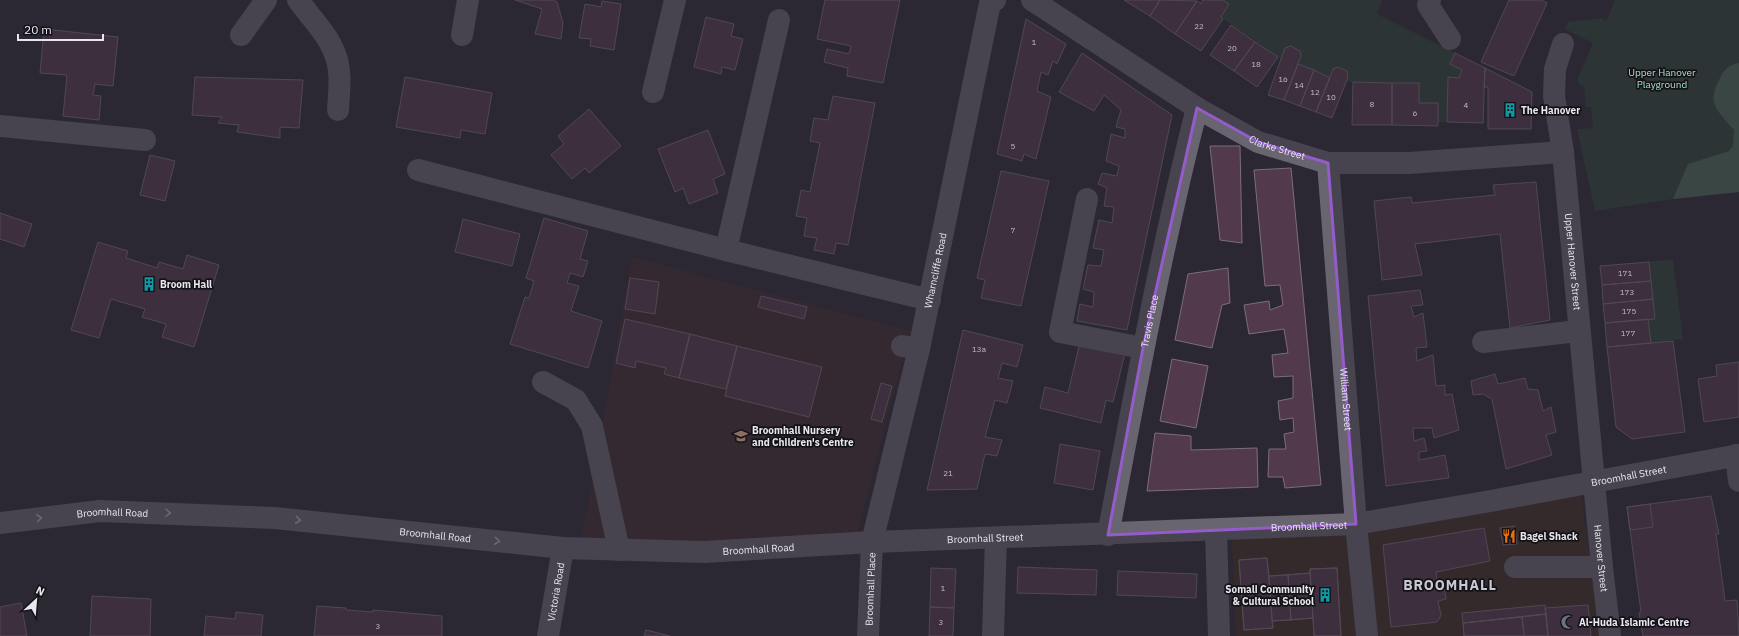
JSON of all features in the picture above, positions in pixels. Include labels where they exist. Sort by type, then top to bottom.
[{"type":"street","points":[[241,36],[266,0]]},
{"type":"street","points":[[298,0],[322,32],[336,55],[339,82],[338,110]]},
{"type":"street","points":[[462,35],[468,0]]},
{"type":"street","points":[[653,92],[675,0]]},
{"type":"street","name":"Wharncliffe Road","points":[[872,542],[910,348],[930,300],[990,3],[995,0]]},
{"type":"street","name":"Clarke Street","points":[[1032,0],[1197,108],[1258,142],[1328,163],[1409,163],[1563,152]]},
{"type":"street","points":[[1430,0],[1428,5],[1450,39]]},
{"type":"street","points":[[726,250],[779,20]]},
{"type":"street","name":"Upper Hanover Street","points":[[1563,44],[1555,69],[1554,96],[1563,152],[1578,331],[1594,481]]},
{"type":"street","name":"Travis Place","points":[[1108,535],[1143,348],[1182,168],[1197,108]]},
{"type":"street","points":[[0,126],[145,140]]},
{"type":"street","name":"William Street","points":[[1328,163],[1356,524],[1367,636]]},
{"type":"street","points":[[418,170],[726,250],[930,300]]},
{"type":"street","points":[[1087,199],[1060,332],[1143,348]]},
{"type":"street","points":[[1483,342],[1578,331]]},
{"type":"street","points":[[543,382],[576,400],[592,426],[619,550]]},
{"type":"street","points":[[1737,455],[1739,481]]},
{"type":"street","name":"Broomhall Street","points":[[872,542],[1108,535],[1356,524],[1485,502],[1737,455]]},
{"type":"street","name":"Hanover Street","points":[[1594,481],[1610,636]]},
{"type":"street","name":"Broomhall Road","points":[[0,523],[100,511],[267,517],[563,548],[704,552],[872,542]]},
{"type":"street","points":[[1216,530],[1219,636]]},
{"type":"street","points":[[992,636],[996,538]]},
{"type":"street","name":"Broomhall Place","points":[[868,636],[872,542]]},
{"type":"street","name":"Victoria Road","points":[[548,636],[563,548]]},
{"type":"street","points":[[1515,567],[1602,567]]},
{"type":"highlighted area","points":[[1197,108],[1258,142],[1328,163],[1356,524],[1108,535],[1143,348]]},
{"type":"shaded area","name":"Broomhall Nursery and Children's Centre","points":[[632,257],[910,331],[855,542],[581,544]]},
{"type":"shaded area","points":[[1581,493],[1600,636],[1236,636],[1232,539]]},
{"type":"green space","points":[[1223,0],[1382,0],[1377,14],[1455,53],[1450,64],[1462,70],[1459,78],[1448,77],[1447,122],[1438,122],[1438,103],[1419,103],[1419,83],[1347,81],[1347,71],[1338,67],[1333,69],[1330,78],[1298,64],[1301,56],[1300,51],[1291,46],[1285,48],[1281,59],[1221,17],[1229,4]]},
{"type":"green space","name":"Upper Hanover Playground","points":[[1613,0],[1739,0],[1739,192],[1673,199],[1595,211],[1577,129],[1593,128],[1591,107],[1586,107],[1584,86],[1578,83],[1578,77],[1593,43],[1565,29],[1568,22],[1601,18],[1606,21],[1615,1]]},
{"type":"green space","points":[[1739,63],[1739,192],[1673,199],[1688,164],[1729,151],[1733,146],[1734,130],[1718,112],[1715,106],[1714,94],[1723,72],[1730,66]]},
{"type":"green space","points":[[1673,259],[1683,339],[1651,343],[1648,319],[1655,319],[1649,262]]},
{"type":"building","points":[[515,0],[553,0],[557,2],[563,23],[561,39],[535,34],[542,9]]},
{"type":"building","points":[[825,0],[900,0],[883,83],[847,76],[848,68],[824,62],[827,49],[849,54],[851,46],[817,39]]},
{"type":"building","points":[[1124,0],[1160,0],[1150,16]]},
{"type":"building","points":[[1160,0],[1197,1],[1175,34],[1150,16]]},
{"type":"building","points":[[1203,0],[1223,0],[1229,4],[1221,17],[1223,19],[1201,51],[1175,34],[1197,1],[1201,4]]},
{"type":"building","points":[[1509,0],[1541,0],[1547,3],[1514,76],[1481,62]]},
{"type":"building","points":[[602,1],[621,4],[614,50],[590,46],[591,39],[579,38],[585,4],[601,7]]},
{"type":"building","points":[[706,17],[734,24],[731,36],[743,39],[735,70],[722,67],[721,74],[694,67]]},
{"type":"building","points":[[1026,19],[1066,44],[1057,64],[1053,61],[1048,75],[1041,72],[1037,91],[1051,97],[1036,159],[1024,154],[1022,161],[997,154]]},
{"type":"building","points":[[1231,25],[1255,42],[1234,71],[1210,55]]},
{"type":"building","points":[[44,29],[118,37],[113,86],[95,84],[93,95],[101,96],[99,120],[63,116],[67,75],[40,73]]},
{"type":"building","points":[[1255,42],[1278,57],[1257,87],[1234,71]]},
{"type":"building","points":[[1291,46],[1300,51],[1301,56],[1284,100],[1268,95],[1285,48]]},
{"type":"building","points":[[1082,53],[1172,115],[1127,330],[1077,321],[1080,304],[1093,307],[1094,292],[1083,289],[1088,265],[1101,266],[1104,250],[1093,248],[1099,220],[1112,223],[1114,207],[1104,206],[1107,188],[1098,184],[1102,173],[1117,176],[1119,166],[1106,161],[1111,134],[1125,138],[1125,129],[1116,127],[1121,110],[1104,95],[1094,111],[1059,92]]},
{"type":"building","points":[[1455,53],[1485,68],[1483,123],[1447,122],[1448,77],[1459,78],[1462,70],[1450,64]]},
{"type":"building","points":[[1298,64],[1314,70],[1300,106],[1284,100]]},
{"type":"building","points":[[1338,67],[1347,71],[1348,77],[1332,118],[1316,112],[1333,69]]},
{"type":"building","name":"The Hanover","points":[[1485,68],[1532,92],[1531,129],[1488,129],[1488,87],[1484,87]]},
{"type":"building","points":[[1314,70],[1330,78],[1316,112],[1300,106]]},
{"type":"building","points":[[195,77],[303,80],[299,128],[280,127],[280,138],[237,132],[239,125],[218,123],[222,117],[192,115]]},
{"type":"building","points":[[405,77],[492,93],[485,134],[461,130],[460,138],[396,127]]},
{"type":"building","points":[[1353,82],[1392,83],[1392,125],[1352,125]]},
{"type":"building","points":[[1392,83],[1419,83],[1419,103],[1438,103],[1438,126],[1392,125]]},
{"type":"building","points":[[833,96],[875,103],[848,245],[836,243],[834,254],[814,250],[817,238],[804,236],[807,218],[796,216],[801,190],[810,192],[820,143],[810,141],[814,118],[828,120]]},
{"type":"building","points":[[589,109],[621,146],[589,173],[585,168],[572,179],[551,155],[564,144],[558,136]]},
{"type":"building","points":[[708,130],[725,174],[713,179],[718,193],[689,204],[683,188],[675,192],[658,149]]},
{"type":"building","points":[[1210,146],[1240,146],[1242,243],[1220,240]]},
{"type":"building","points":[[150,155],[175,161],[165,201],[140,195]]},
{"type":"building","points":[[1291,168],[1321,485],[1285,488],[1283,477],[1268,477],[1269,449],[1286,449],[1284,434],[1294,432],[1293,418],[1280,420],[1278,401],[1293,398],[1293,376],[1274,377],[1272,355],[1288,353],[1284,329],[1249,334],[1244,305],[1269,301],[1270,310],[1283,305],[1280,285],[1265,286],[1254,170]]},
{"type":"building","points":[[1001,171],[1049,181],[1021,306],[981,298],[985,280],[977,278]]},
{"type":"building","points":[[1536,182],[1550,320],[1510,328],[1500,234],[1415,244],[1422,275],[1382,280],[1374,201],[1411,197],[1412,203],[1495,195],[1493,185]]},
{"type":"building","points":[[0,213],[32,224],[24,247],[0,239]]},
{"type":"building","points":[[544,218],[588,231],[580,259],[588,261],[583,277],[570,273],[567,283],[579,286],[571,311],[602,321],[588,368],[510,344],[525,297],[529,298],[534,281],[526,278]]},
{"type":"building","points":[[463,219],[520,234],[512,266],[455,252]]},
{"type":"building","name":"Broom Hall","points":[[98,242],[128,251],[126,258],[157,268],[159,262],[183,269],[187,255],[219,265],[194,347],[162,337],[166,324],[142,317],[145,309],[111,299],[99,338],[71,330]]},
{"type":"building","points":[[1649,262],[1651,281],[1602,285],[1600,266]]},
{"type":"building","points":[[1228,268],[1230,303],[1222,305],[1212,348],[1175,340],[1188,274]]},
{"type":"building","points":[[630,278],[659,282],[655,314],[625,309]]},
{"type":"building","points":[[1651,281],[1653,299],[1603,304],[1602,285]]},
{"type":"building","points":[[1420,290],[1423,305],[1411,306],[1414,317],[1423,313],[1427,347],[1416,348],[1417,361],[1433,355],[1436,386],[1445,385],[1445,395],[1452,394],[1459,430],[1434,438],[1432,428],[1413,428],[1414,441],[1424,438],[1427,451],[1419,452],[1419,460],[1445,455],[1449,478],[1386,486],[1368,296]]},
{"type":"building","points":[[761,296],[807,307],[804,319],[758,307]]},
{"type":"building","points":[[1653,299],[1655,319],[1605,323],[1603,304]]},
{"type":"building","points":[[625,319],[690,334],[679,378],[664,374],[666,368],[636,361],[635,368],[616,363]]},
{"type":"building","points":[[1648,319],[1651,343],[1607,347],[1605,323]]},
{"type":"building","points":[[963,330],[1023,345],[1017,367],[1002,363],[998,378],[1013,381],[1007,403],[995,400],[985,437],[1002,440],[997,456],[985,454],[977,489],[927,490]]},
{"type":"building","points":[[690,334],[737,346],[726,389],[679,378]]},
{"type":"building","points":[[1673,341],[1685,432],[1632,439],[1616,427],[1607,347]]},
{"type":"building","points":[[1080,342],[1125,353],[1113,402],[1106,400],[1101,423],[1040,408],[1045,387],[1068,393]]},
{"type":"building","points":[[737,346],[822,367],[809,417],[725,396]]},
{"type":"building","points":[[1172,359],[1208,366],[1196,428],[1160,421]]},
{"type":"building","points":[[1739,362],[1739,417],[1704,422],[1698,379],[1717,376],[1716,365]]},
{"type":"building","points":[[1495,374],[1498,384],[1525,378],[1528,389],[1538,390],[1543,411],[1551,407],[1556,432],[1546,435],[1552,455],[1506,469],[1492,399],[1483,394],[1473,395],[1471,381]]},
{"type":"building","points":[[881,383],[892,386],[882,422],[871,419]]},
{"type":"building","points":[[1155,433],[1191,436],[1191,450],[1257,448],[1258,487],[1147,491]]},
{"type":"building","points":[[1060,444],[1100,451],[1093,490],[1054,483]]},
{"type":"building","points":[[1711,496],[1719,534],[1716,534],[1725,601],[1737,600],[1739,636],[1643,636],[1627,507]]},
{"type":"building","points":[[1650,504],[1653,527],[1630,530],[1627,507]]},
{"type":"building","name":"Bagel Shack","points":[[1515,526],[1517,544],[1503,545],[1500,528]]},
{"type":"building","points":[[1484,528],[1490,561],[1436,572],[1438,586],[1444,585],[1446,599],[1438,601],[1441,615],[1437,622],[1391,627],[1383,545]]},
{"type":"building","points":[[1267,558],[1269,576],[1310,573],[1310,569],[1337,568],[1341,636],[1314,636],[1313,618],[1272,621],[1273,628],[1244,630],[1239,560]]},
{"type":"building","points":[[1267,558],[1273,628],[1244,630],[1239,560]]},
{"type":"building","points":[[1018,567],[1097,570],[1096,595],[1017,593]]},
{"type":"building","points":[[931,568],[956,569],[954,608],[930,607]]},
{"type":"building","name":"Somali Community & Cultural School","points":[[1337,568],[1341,636],[1314,636],[1310,569]]},
{"type":"building","points":[[1118,571],[1197,574],[1196,598],[1117,595]]},
{"type":"building","points":[[1310,573],[1313,618],[1291,620],[1288,575]]},
{"type":"building","points":[[1288,575],[1291,620],[1272,621],[1269,576]]},
{"type":"building","points":[[92,596],[151,599],[150,636],[90,636]]},
{"type":"building","points":[[21,603],[27,636],[0,636],[0,607]]},
{"type":"building","points":[[1545,605],[1546,614],[1463,623],[1462,613]]},
{"type":"building","name":"Al-Huda Islamic Centre","points":[[1588,605],[1591,636],[1548,636],[1545,608]]},
{"type":"building","points":[[317,606],[346,608],[346,610],[373,612],[373,610],[442,616],[442,636],[314,636]]},
{"type":"building","points":[[930,607],[954,608],[953,636],[929,636]]},
{"type":"building","points":[[236,612],[263,615],[261,636],[204,636],[206,616],[235,619]]},
{"type":"building","points":[[1546,614],[1548,636],[1464,636],[1463,623]]},
{"type":"building","points":[[1546,614],[1548,636],[1524,636],[1522,617]]},
{"type":"building","points":[[1522,617],[1524,636],[1464,636],[1463,623]]},
{"type":"building","points":[[646,630],[670,636],[644,636]]},
{"type":"place","name":"The Hanover","points":[[1510,110]]},
{"type":"place","name":"Broom Hall","points":[[149,284]]},
{"type":"place","name":"Broomhall Nursery and Children's Centre","points":[[741,436]]},
{"type":"place","name":"Bagel Shack","points":[[1509,536]]},
{"type":"place","name":"Somali Community & Cultural School","points":[[1325,595]]},
{"type":"place","name":"Al-Huda Islamic Centre","points":[[1568,622]]},
{"type":"district","name":"BROOMHALL","points":[[1450,585]]}]
